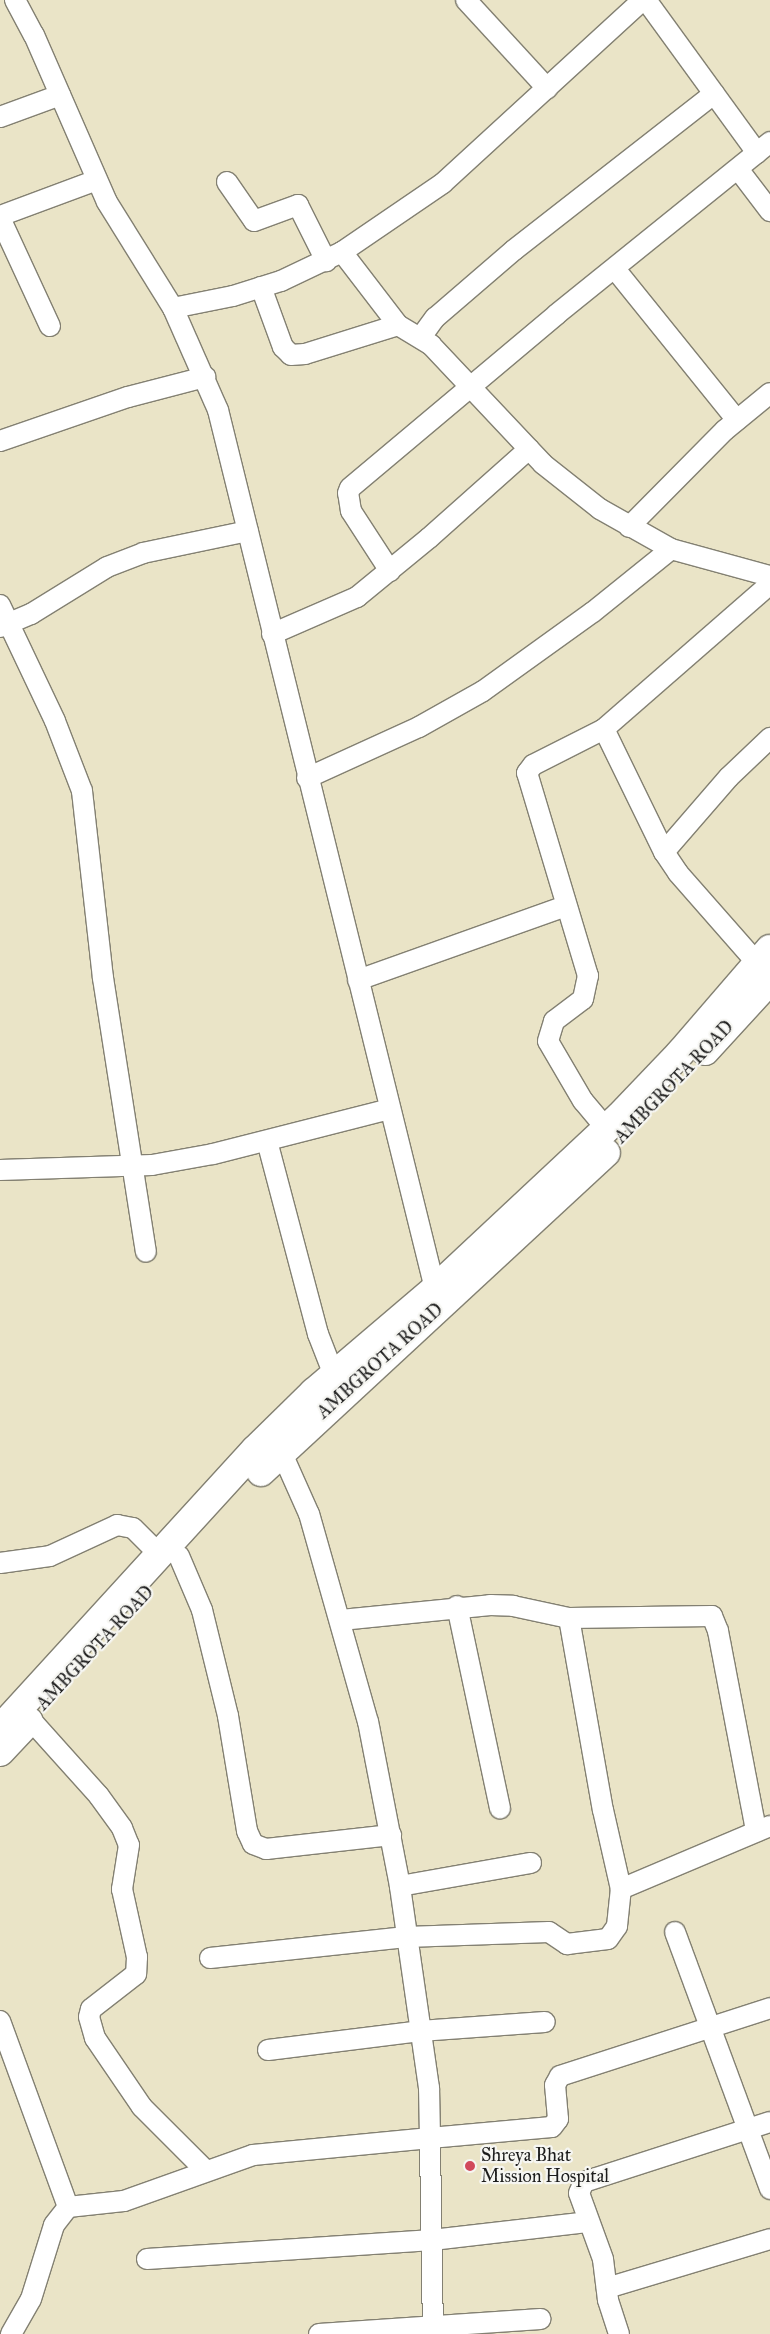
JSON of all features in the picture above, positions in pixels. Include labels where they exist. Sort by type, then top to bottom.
[{"type":"main road","points":[[0,1729],[169,1555],[256,1449],[433,1280],[624,1111],[681,1052],[760,952]]},
{"type":"main road","name":"AMBGROTA ROAD","points":[[0,1752],[169,1555],[607,1152],[770,980]]},
{"type":"street","points":[[15,0],[34,35],[107,202],[174,308],[218,410],[307,778],[433,1280]]},
{"type":"street","points":[[466,0],[547,88]]},
{"type":"street","points":[[174,308],[261,287],[334,257],[443,183],[645,0],[714,94],[763,148],[469,388],[356,483],[348,493],[351,511],[390,571]]},
{"type":"street","points":[[421,337],[435,318],[514,250],[714,94]]},
{"type":"street","points":[[0,117],[60,95]]},
{"type":"street","points":[[738,169],[770,211]]},
{"type":"street","points":[[50,326],[0,217],[97,180]]},
{"type":"street","points":[[227,182],[247,216],[254,221],[298,205],[334,257],[398,325],[421,337],[528,449],[600,509],[671,549],[770,576]]},
{"type":"street","points":[[614,269],[737,420]]},
{"type":"street","points":[[261,287],[283,347],[291,355],[305,354],[398,325]]},
{"type":"street","points":[[0,442],[128,397],[205,377]]},
{"type":"street","points":[[629,527],[737,420],[770,393]]},
{"type":"street","points":[[272,634],[357,596],[390,571],[528,449]]},
{"type":"street","points":[[5,625],[31,614],[107,567],[143,553],[248,531]]},
{"type":"street","points":[[307,778],[419,727],[483,691],[586,617],[671,549]]},
{"type":"street","points":[[600,1121],[583,1102],[548,1041],[554,1021],[577,1005],[588,985],[527,773],[533,765],[604,729],[770,584]]},
{"type":"street","points":[[0,605],[5,625],[68,751],[82,791],[103,978],[146,1252]]},
{"type":"street","points":[[604,729],[664,852],[684,880],[760,952]]},
{"type":"street","points":[[664,852],[729,777],[770,738]]},
{"type":"street","points":[[358,980],[566,906]]},
{"type":"street","points":[[433,1280],[642,1079],[760,952],[770,936]]},
{"type":"street","points":[[0,1170],[132,1168],[213,1154],[389,1109]]},
{"type":"street","points":[[267,1141],[318,1334],[334,1375]]},
{"type":"street","points":[[281,1451],[309,1514],[341,1620],[368,1722],[400,1886],[429,2088],[433,2330]]},
{"type":"street","points":[[0,1563],[50,1556],[117,1525],[133,1528],[169,1555],[202,1610],[228,1716],[247,1831],[253,1844],[266,1849],[391,1835]]},
{"type":"street","points":[[341,1620],[457,1606],[513,1606],[569,1618],[707,1615],[714,1618],[763,1828],[621,1889]]},
{"type":"street","points":[[457,1606],[500,1808]]},
{"type":"street","points":[[210,1958],[406,1937],[549,1932],[568,1944],[608,1939],[617,1926],[621,1889],[603,1810],[569,1618]]},
{"type":"street","points":[[30,1719],[99,1796],[122,1828],[129,1845],[121,1877],[137,1957],[136,1974],[91,2009],[89,2017],[95,2038],[142,2107],[205,2170]]},
{"type":"street","points":[[400,1886],[531,1863]]},
{"type":"street","points":[[675,1932],[713,2027],[747,2129],[770,2189]]},
{"type":"street","points":[[11,2334],[31,2299],[54,2225],[68,2207],[124,2201],[205,2170],[253,2155],[552,2127],[558,2119],[555,2085],[560,2076],[770,2008]]},
{"type":"street","points":[[0,2022],[68,2207]]},
{"type":"street","points":[[268,2050],[420,2031],[545,2022]]},
{"type":"street","points":[[619,2334],[607,2288],[603,2259],[587,2222],[579,2188],[590,2178],[770,2122]]},
{"type":"street","points":[[147,2260],[432,2240],[587,2222]]},
{"type":"street","points":[[607,2288],[770,2239]]},
{"type":"street","points":[[319,2334],[433,2330],[540,2319]]},
{"type":"place","name":"Shreya Bhat Mission Hospital","points":[[470,2166]]}]
